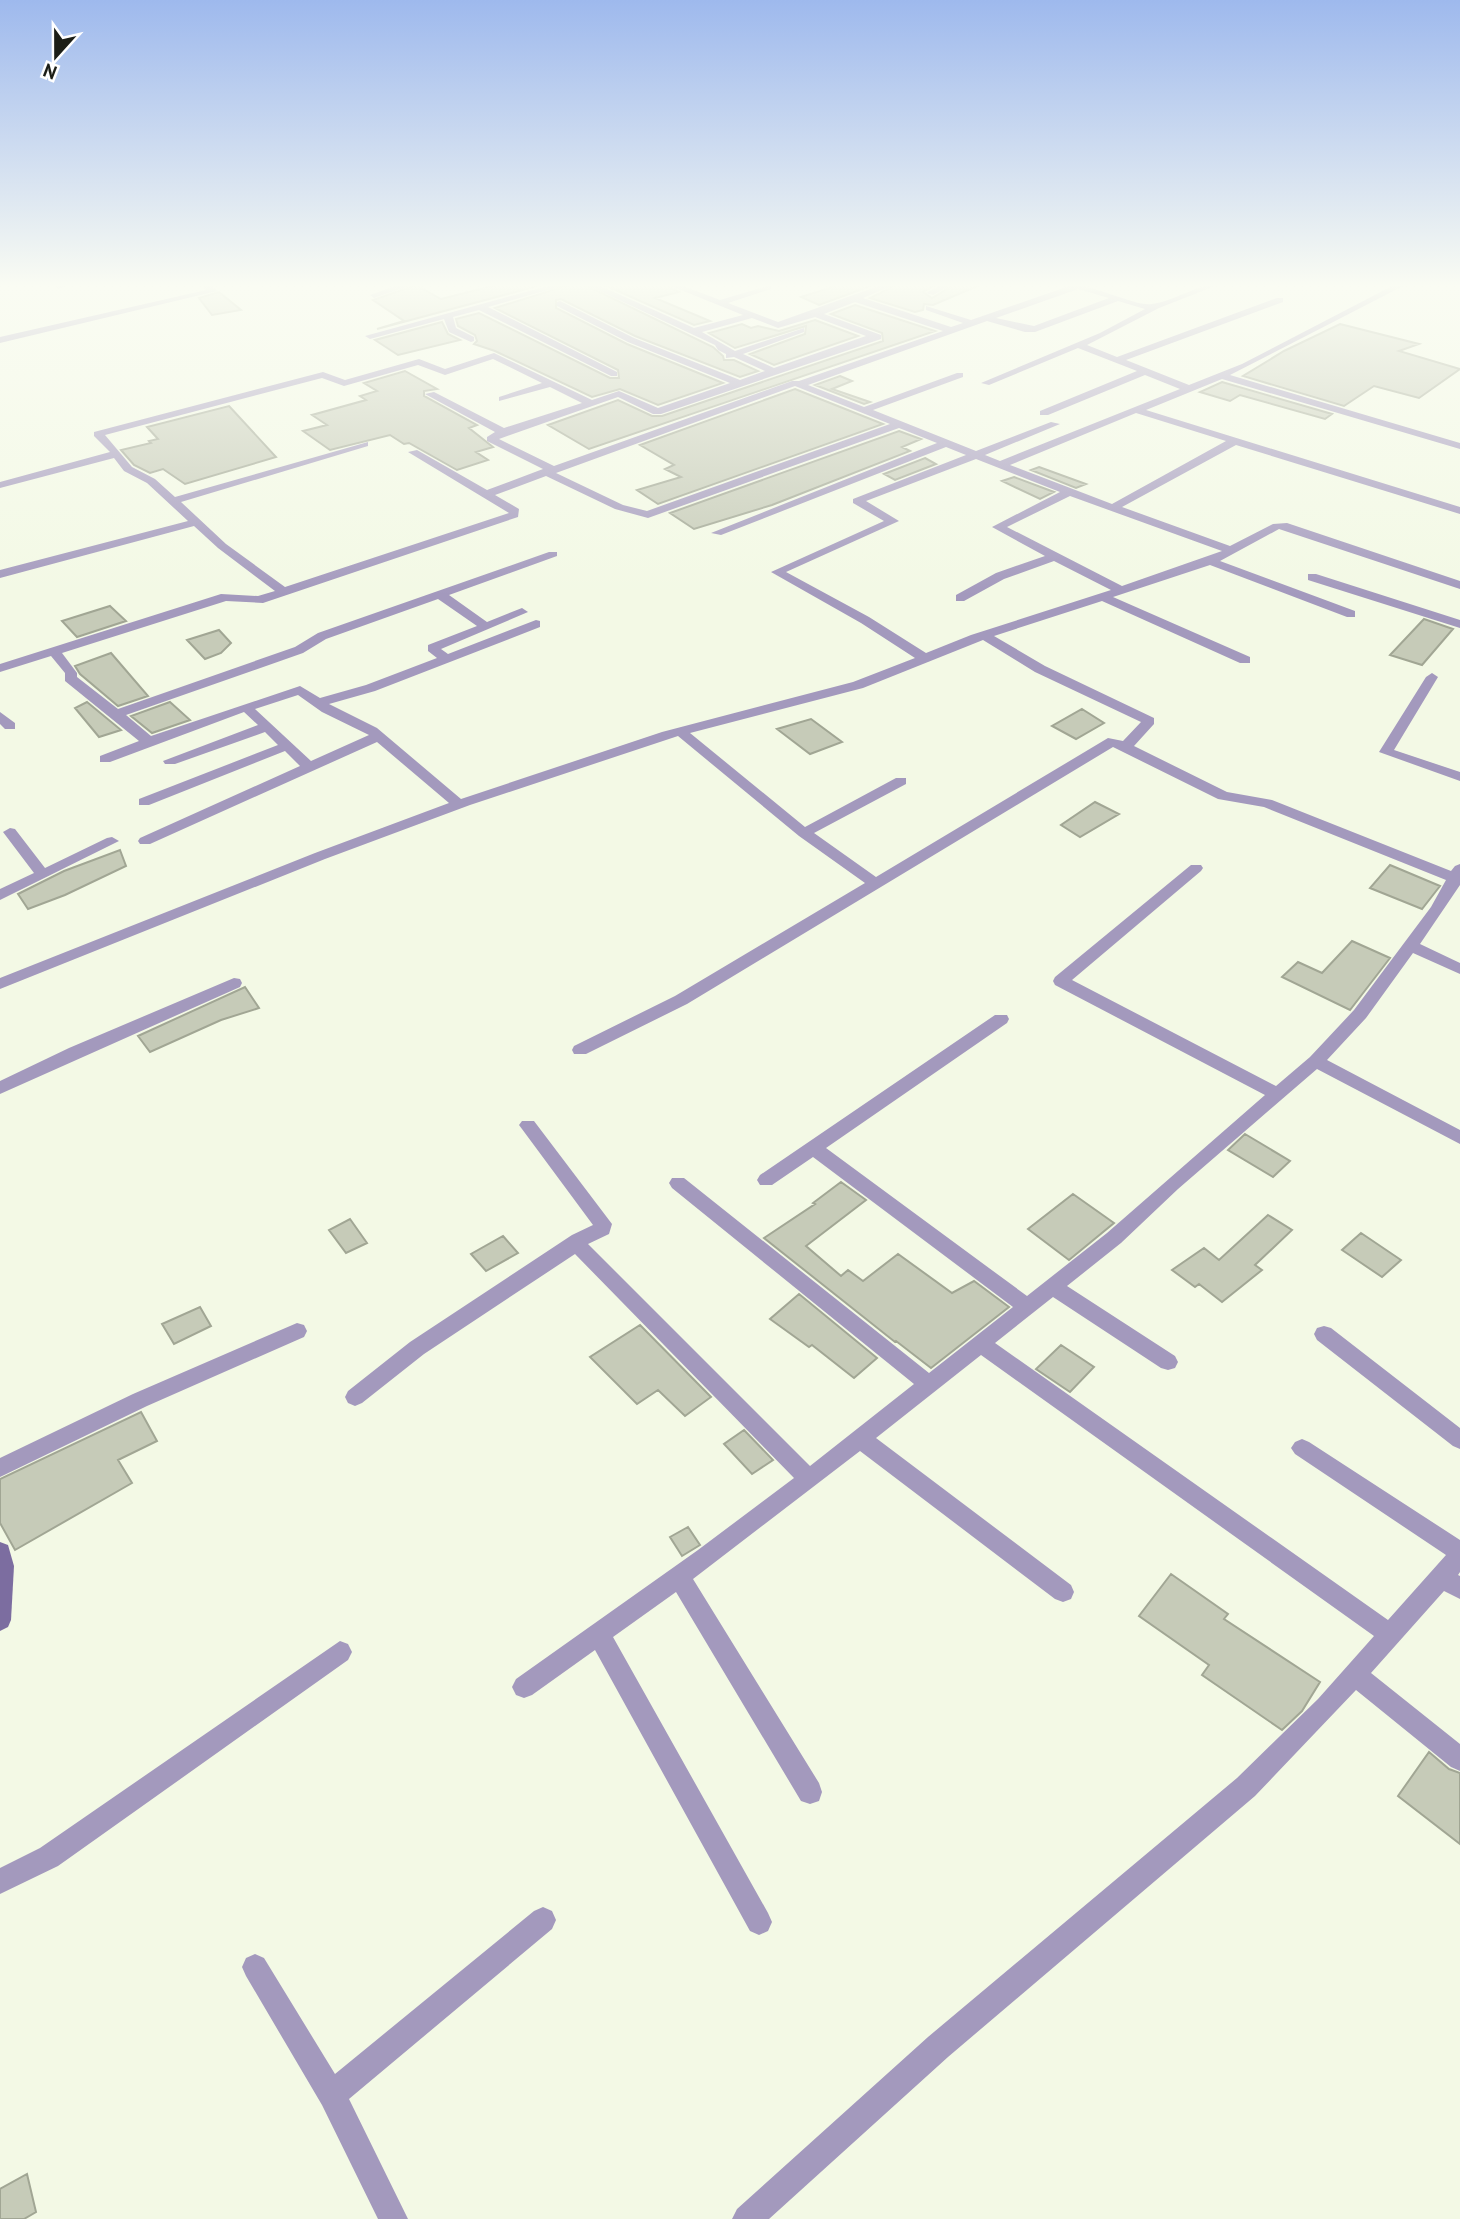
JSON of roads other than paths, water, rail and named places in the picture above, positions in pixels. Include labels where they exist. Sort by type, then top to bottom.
[{"type":"street","points":[[275,388],[98,434],[128,469],[151,481],[222,546],[284,592]]},
{"type":"street","points":[[503,399],[537,388]]},
{"type":"street","points":[[560,388],[591,403]]},
{"type":"street","points":[[619,394],[657,412],[730,388]]},
{"type":"street","points":[[486,494],[779,388]]},
{"type":"street","points":[[810,388],[1069,492],[1232,551]]},
{"type":"street","points":[[867,410],[927,388]]},
{"type":"street","points":[[1044,413],[1106,388]]},
{"type":"street","points":[[1002,464],[1190,388]]},
{"type":"street","points":[[1261,388],[1460,446]]},
{"type":"street","points":[[632,389],[503,432],[492,440],[619,507],[648,515],[900,424]]},
{"type":"street","points":[[430,394],[503,432]]},
{"type":"street","points":[[1136,410],[1460,511]]},
{"type":"street","points":[[926,659],[865,620],[777,572],[893,521],[857,501],[1055,424]]},
{"type":"street","points":[[1114,508],[1233,442]]},
{"type":"street","points":[[717,533],[947,443]]},
{"type":"street","points":[[174,501],[364,444]]},
{"type":"street","points":[[0,668],[225,597],[259,600],[516,514],[515,510],[413,452]]},
{"type":"street","points":[[0,485],[117,454]]},
{"type":"street","points":[[1069,492],[998,527],[1122,591]]},
{"type":"street","points":[[0,574],[196,522]]},
{"type":"street","points":[[0,984],[320,856],[459,804],[681,732],[858,685],[984,635],[1209,561],[1277,526],[1287,526],[1460,584]]},
{"type":"street","points":[[117,714],[299,650],[321,636],[554,554]]},
{"type":"street","points":[[960,598],[1000,576],[1056,556]]},
{"type":"street","points":[[1209,561],[1351,614]]},
{"type":"street","points":[[1312,577],[1460,624]]},
{"type":"street","points":[[440,595],[485,626]]},
{"type":"street","points":[[1104,597],[1245,660]]},
{"type":"street","points":[[447,659],[432,648],[522,612]]},
{"type":"street","points":[[319,703],[370,688],[536,624]]},
{"type":"street","points":[[984,635],[1040,669],[1149,721],[1126,746]]},
{"type":"street","points":[[54,651],[71,673],[69,678],[149,742]]},
{"type":"street","points":[[1432,677],[1386,752],[1460,777]]},
{"type":"street","points":[[105,759],[297,690],[378,736],[459,804]]},
{"type":"street","points":[[246,707],[309,767]]},
{"type":"street","points":[[170,761],[267,727]]},
{"type":"street","points":[[681,732],[804,833],[876,884]]},
{"type":"street","points":[[145,841],[378,736]]},
{"type":"street","points":[[524,1687],[679,1577],[862,1439],[1114,1238],[1172,1184],[1316,1061],[1360,1014],[1459,876],[1267,803],[1223,796],[1116,741],[1110,742],[669,1007],[580,1050]]},
{"type":"street","points":[[144,802],[286,746]]},
{"type":"street","points":[[804,833],[901,782]]},
{"type":"street","points":[[10,832],[42,874]]},
{"type":"street","points":[[0,895],[112,841]]},
{"type":"street","points":[[1196,868],[1061,981],[1277,1094]]},
{"type":"street","points":[[1409,945],[1460,969]]},
{"type":"street","points":[[0,1088],[75,1052],[234,983]]},
{"type":"street","points":[[766,1180],[1000,1019]]},
{"type":"street","points":[[1316,1061],[1460,1138]]},
{"type":"street","points":[[355,1397],[417,1348],[602,1229],[603,1224],[528,1125]]},
{"type":"street","points":[[813,1148],[1028,1307]]},
{"type":"street","points":[[678,1183],[930,1385]]},
{"type":"street","points":[[578,1243],[743,1415],[809,1479]]},
{"type":"street","points":[[1053,1287],[1168,1362]]},
{"type":"street","points":[[0,1468],[140,1400],[297,1331]]},
{"type":"street","points":[[1324,1334],[1460,1440]]},
{"type":"street","points":[[981,1344],[1391,1635]]},
{"type":"street","points":[[862,1439],[1063,1592]]},
{"type":"street","points":[[747,2219],[938,2047],[1246,1787],[1391,1635],[1450,1583],[1460,1554],[1302,1448]]},
{"type":"street","points":[[0,1552],[3,1566],[0,1620]]},
{"type":"street","points":[[679,1577],[810,1792]]},
{"type":"street","points":[[599,1634],[759,1922]]},
{"type":"street","points":[[0,1881],[49,1857],[340,1652]]},
{"type":"street","points":[[1355,1675],[1460,1759]]},
{"type":"street","points":[[332,2095],[543,1920]]},
{"type":"street","points":[[255,1967],[332,2095],[393,2219]]}]
